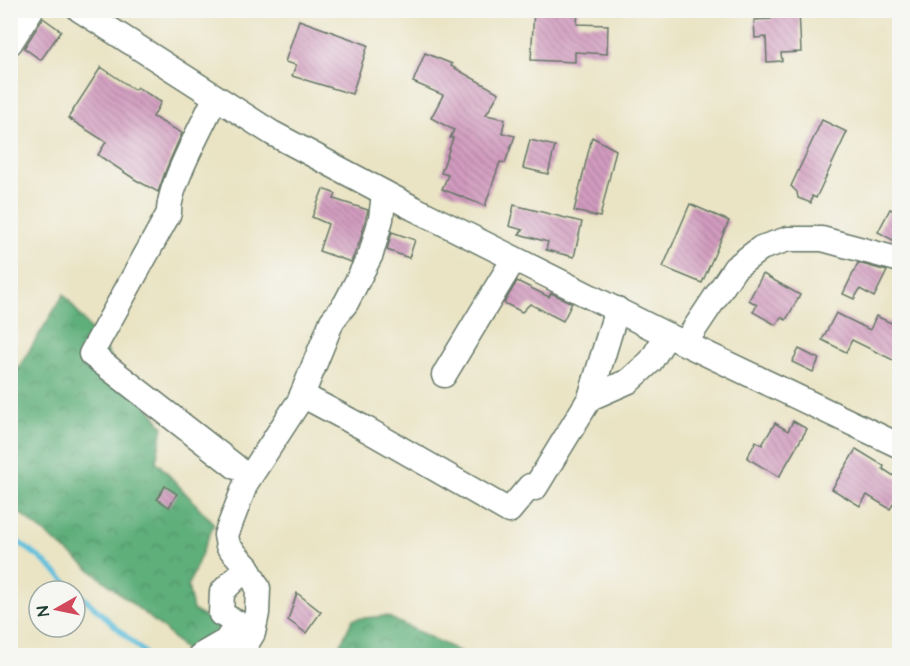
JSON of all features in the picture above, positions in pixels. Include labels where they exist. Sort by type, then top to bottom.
[{"type":"street","points":[[10,42],[32,10]]},
{"type":"street","points":[[80,10],[272,133],[384,193],[676,339],[900,446]]},
{"type":"street","points":[[215,98],[176,182],[168,204],[169,213],[91,354],[153,404],[246,473]]},
{"type":"street","points":[[239,656],[253,633],[258,588],[247,567],[228,546],[226,535],[246,473],[302,395],[332,321],[346,303],[371,254],[381,219],[384,193]]},
{"type":"street","points":[[590,398],[629,381],[676,339],[735,268],[761,248],[788,239],[822,239],[900,260]]},
{"type":"street","points":[[444,375],[514,258]]},
{"type":"street","points":[[302,395],[509,511],[530,486],[535,488],[590,398],[617,309]]},
{"type":"street","points":[[200,656],[226,641],[238,623],[221,614],[222,592],[247,567]]},
{"type":"green space","points":[[64,294],[163,427],[156,461],[214,524],[188,586],[193,610],[263,655],[190,655],[165,630],[11,506],[10,382]]},
{"type":"green space","points":[[386,616],[467,655],[335,655],[353,619]]},
{"type":"building","points":[[534,10],[578,10],[577,24],[608,25],[607,54],[575,52],[575,62],[531,60]]},
{"type":"building","points":[[771,10],[799,10],[801,52],[781,53],[782,61],[767,62],[766,37],[755,38],[754,20],[771,19]]},
{"type":"building","points":[[43,18],[61,31],[41,60],[24,48]]},
{"type":"building","points":[[299,20],[368,45],[352,94],[292,76],[296,65],[285,62]]},
{"type":"building","points":[[425,53],[452,64],[451,66],[499,93],[486,115],[505,119],[502,133],[515,136],[505,163],[500,162],[485,206],[442,189],[448,175],[441,173],[454,130],[431,118],[443,95],[413,82]]},
{"type":"building","points":[[101,67],[135,90],[137,87],[161,102],[153,117],[182,133],[158,192],[98,155],[106,142],[68,118]]},
{"type":"building","points":[[822,120],[847,132],[816,198],[812,196],[811,203],[798,198],[797,192],[791,186]]},
{"type":"building","points":[[592,137],[616,150],[600,217],[574,211]]},
{"type":"building","points":[[530,140],[555,146],[548,174],[523,168]]},
{"type":"building","points":[[323,189],[336,194],[334,199],[368,210],[360,241],[351,262],[319,251],[328,224],[312,217]]},
{"type":"building","points":[[690,204],[729,221],[702,283],[663,267]]},
{"type":"building","points":[[514,205],[582,222],[574,257],[546,250],[548,242],[519,234],[523,230],[509,226]]},
{"type":"building","points":[[890,209],[900,213],[900,244],[878,232]]},
{"type":"building","points":[[392,232],[415,240],[409,258],[387,250]]},
{"type":"building","points":[[858,263],[887,271],[874,297],[860,289],[854,299],[843,294]]},
{"type":"building","points":[[763,274],[800,295],[786,320],[781,317],[776,325],[753,312],[757,305],[749,300]]},
{"type":"building","points":[[517,281],[549,297],[551,293],[572,303],[563,321],[530,304],[522,312],[504,303]]},
{"type":"building","points":[[836,313],[870,330],[876,316],[900,327],[900,352],[895,361],[852,340],[846,352],[822,340]]},
{"type":"building","points":[[799,349],[819,359],[813,372],[792,362]]},
{"type":"building","points":[[793,421],[807,429],[779,477],[747,458],[756,441],[762,445],[775,423],[788,431]]},
{"type":"building","points":[[856,449],[884,466],[883,469],[900,480],[900,494],[890,509],[867,495],[860,506],[832,489]]},
{"type":"building","points":[[165,486],[177,494],[169,507],[157,499]]},
{"type":"building","points":[[297,593],[321,612],[306,633],[288,620]]},
{"type":"waterway","points":[[10,536],[39,557],[148,656]]}]
